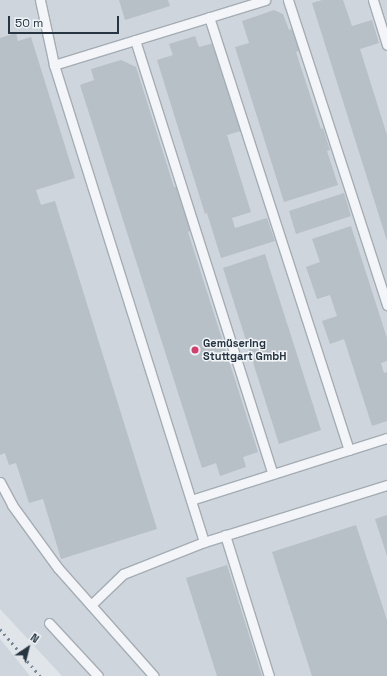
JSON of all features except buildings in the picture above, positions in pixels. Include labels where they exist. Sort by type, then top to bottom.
[{"type":"lane","points":[[40,0],[54,65],[204,542]]},
{"type":"lane","points":[[54,65],[265,0]]},
{"type":"lane","points":[[288,0],[387,305]]},
{"type":"lane","points":[[373,0],[387,45]]},
{"type":"lane","points":[[209,17],[349,450]]},
{"type":"lane","points":[[134,40],[273,474]]},
{"type":"lane","points":[[191,500],[387,438]]},
{"type":"lane","points":[[0,482],[17,512],[58,568],[154,676]]},
{"type":"lane","points":[[92,606],[123,574],[204,542],[387,485]]},
{"type":"lane","points":[[225,535],[269,676]]},
{"type":"lane","points":[[49,623],[98,676]]},
{"type":"shaded area","points":[[0,0],[387,0],[387,676],[62,676],[0,609]]},
{"type":"shaded area","points":[[0,639],[18,661],[30,676],[0,676]]},
{"type":"railway","points":[[0,629],[40,676]]},
{"type":"place","name":"Gemüsering Stuttgart GmbH","points":[[195,350]]}]
